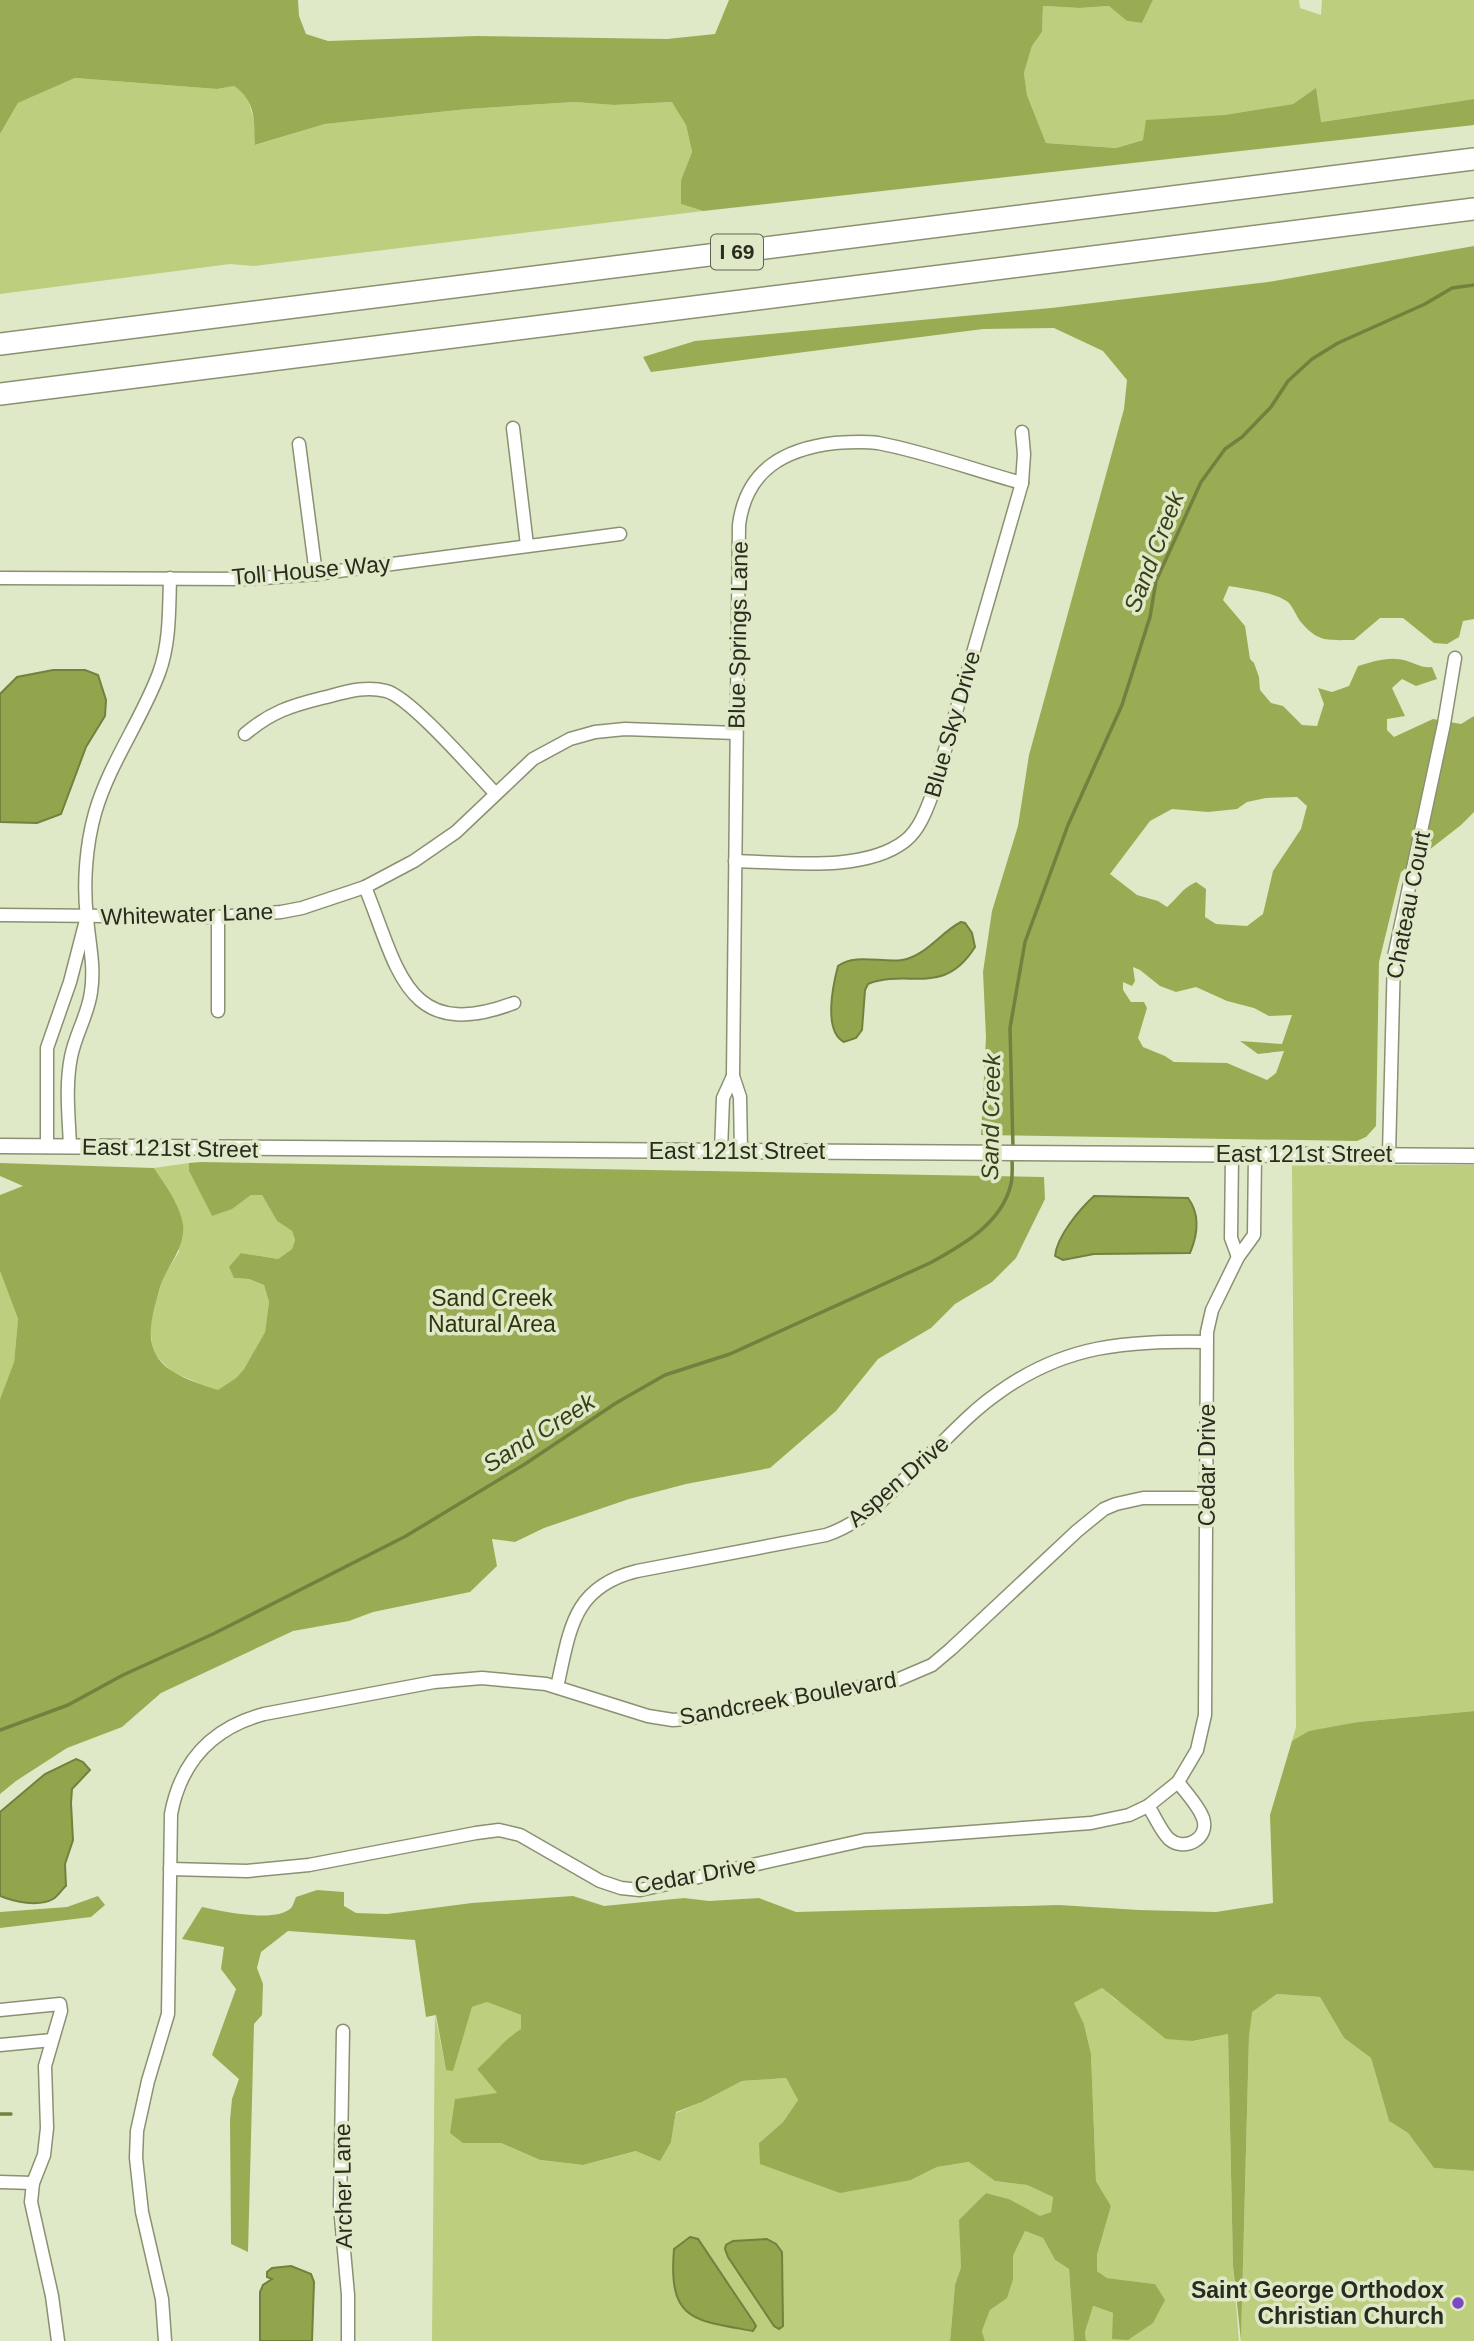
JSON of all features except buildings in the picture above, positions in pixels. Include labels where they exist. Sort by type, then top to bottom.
[{"type":"highway","name":"I 69","points":[[0,344],[1474,159]]},
{"type":"highway","name":"I 69","points":[[0,394],[1474,209]]},
{"type":"street","points":[[513,428],[527,545]]},
{"type":"street","name":"Blue Sky Drive","points":[[735,861],[857,861],[887,852],[907,840],[919,825],[932,795],[1022,483],[1022,432]]},
{"type":"street","name":"Blue Springs Lane","points":[[741,1151],[740,1097],[733,1076],[739,525],[745,500],[762,472],[777,460],[802,449],[859,442],[896,448],[1022,483]]},
{"type":"street","points":[[299,444],[316,574]]},
{"type":"street","name":"Toll House Way","points":[[0,578],[249,579],[316,574],[620,534]]},
{"type":"street","points":[[70,1147],[68,1078],[71,1055],[91,993],[93,958],[86,916],[87,864],[95,815],[101,795],[159,671],[168,630],[170,578]]},
{"type":"street","name":"Chateau Court","points":[[1389,1154],[1394,957],[1444,724],[1455,658]]},
{"type":"street","points":[[245,734],[269,715],[282,709],[359,689],[383,690],[404,699],[495,793]]},
{"type":"street","name":"Whitewater Lane","points":[[0,915],[218,917],[302,908],[390,876],[435,847],[476,814],[495,793],[544,751],[583,735],[625,729],[736,733]]},
{"type":"street","points":[[365,887],[402,979],[417,1000],[437,1011],[455,1014],[488,1011],[514,1003]]},
{"type":"street","points":[[47,1147],[47,1048],[70,982],[86,916]]},
{"type":"street","points":[[218,917],[218,1011]]},
{"type":"street","name":"Blue Springs Lane","points":[[721,1151],[723,1098],[733,1076]]},
{"type":"street","name":"East 121st Street","points":[[0,1146],[1474,1156]]},
{"type":"street","points":[[1232,1154],[1231,1238],[1238,1257]]},
{"type":"street","name":"Cedar Drive","points":[[170,1869],[247,1871],[309,1865],[499,1830],[534,1841],[600,1881],[621,1888],[640,1890],[865,1840],[1091,1823],[1129,1815],[1148,1806],[1178,1782],[1197,1750],[1206,1715],[1206,1342],[1212,1310],[1238,1257],[1254,1235],[1255,1154]]},
{"type":"street","name":"Aspen Drive","points":[[557,1687],[569,1635],[577,1614],[583,1604],[609,1580],[637,1571],[841,1530],[872,1510],[996,1394],[1042,1366],[1113,1346],[1144,1342],[1206,1342]]},
{"type":"street","name":"Sandcreek Boulevard","points":[[165,2341],[162,2299],[142,2212],[136,2158],[137,2131],[168,2014],[171,1814],[181,1779],[209,1741],[235,1723],[264,1713],[459,1679],[505,1679],[557,1687],[648,1716],[673,1720],[897,1680],[932,1665],[1104,1509],[1127,1500],[1207,1498]]},
{"type":"street","points":[[1148,1806],[1171,1841],[1184,1845],[1200,1838],[1204,1821],[1178,1782]]},
{"type":"street","points":[[0,2010],[60,2004],[60,2017],[45,2066],[48,2110],[44,2155],[33,2183],[31,2202],[52,2296],[58,2341]]},
{"type":"street","name":"Archer Lane","points":[[343,2031],[340,2206],[348,2295],[348,2341]]},
{"type":"street","points":[[0,2045],[52,2040]]},
{"type":"street","points":[[0,2182],[33,2183]]},
{"type":"shaded area","points":[[1153,0],[1299,0],[1300,8],[1321,15],[1322,0],[1474,0],[1474,99],[1320,122],[1315,89],[1293,104],[1224,115],[1116,148],[1046,143],[1027,95],[1024,73],[1032,46],[1042,32],[1043,6],[1110,6],[1127,21],[1142,23]]},
{"type":"shaded area","points":[[75,78],[217,89],[234,86],[247,95],[254,121],[256,145],[325,124],[468,109],[574,102],[614,105],[673,102],[686,125],[692,152],[681,180],[681,204],[703,211],[253,266],[230,264],[0,294],[0,134],[18,103]]},
{"type":"shaded area","points":[[53,670],[85,670],[98,675],[106,700],[105,716],[86,747],[61,814],[37,823],[0,822],[0,694],[17,677]]},
{"type":"shaded area","points":[[961,922],[965,923],[972,933],[975,947],[963,963],[938,977],[883,980],[868,984],[865,990],[862,1030],[856,1038],[844,1042],[838,1036],[831,1007],[838,966],[852,960],[894,961],[911,958]]},
{"type":"shaded area","points":[[189,1163],[189,1171],[212,1216],[232,1208],[251,1195],[262,1195],[277,1221],[292,1231],[295,1240],[292,1249],[278,1259],[241,1253],[234,1278],[249,1279],[264,1285],[269,1302],[265,1332],[244,1369],[218,1391],[172,1372],[153,1353],[150,1325],[163,1277],[179,1252],[176,1203],[154,1168]]},
{"type":"shaded area","points":[[1292,1165],[1474,1165],[1474,1711],[1358,1722],[1292,1741],[1296,1727]]},
{"type":"shaded area","points":[[1094,1196],[1188,1198],[1196,1224],[1190,1253],[1094,1254],[1063,1260],[1055,1256],[1064,1232]]},
{"type":"shaded area","points":[[0,1271],[18,1319],[14,1362],[0,1399]]},
{"type":"shaded area","points":[[76,1759],[90,1770],[72,1789],[73,1840],[65,1864],[66,1886],[53,1899],[41,1903],[19,1902],[0,1896],[0,1812],[45,1774]]},
{"type":"shaded area","points":[[1102,1988],[1116,2000],[1194,2041],[1228,2034],[1233,2266],[1239,2341],[1086,2341],[1085,2332],[1092,2306],[1113,2313],[1155,2284],[1107,2278],[1097,2271],[1097,2255],[1111,2206],[1096,2181],[1091,2054],[1084,2024],[1074,2003]]},
{"type":"shaded area","points":[[1277,1994],[1320,1997],[1344,2038],[1371,2058],[1389,2121],[1408,2133],[1434,2168],[1474,2171],[1474,2341],[1241,2341],[1251,2012]]},
{"type":"shaded area","points":[[487,2002],[521,2015],[522,2029],[477,2069],[497,2093],[463,2143],[501,2143],[540,2160],[583,2165],[671,2142],[676,2113],[742,2081],[786,2078],[798,2100],[783,2122],[759,2143],[911,2180],[937,2167],[970,2162],[995,2181],[1027,2185],[1053,2197],[1051,2212],[1040,2217],[1009,2199],[986,2193],[960,2220],[961,2267],[955,2285],[950,2341],[432,2341],[435,2015],[446,2070],[472,2007]]},
{"type":"shaded area","points":[[1025,2231],[1043,2238],[1055,2260],[1069,2269],[1074,2341],[985,2341],[982,2331],[990,2310],[1007,2297],[1013,2280],[1013,2256]]},
{"type":"shaded area","points":[[690,2237],[698,2239],[753,2321],[756,2326],[753,2331],[700,2319],[689,2313],[681,2304],[675,2291],[674,2249]]},
{"type":"shaded area","points":[[767,2239],[776,2244],[782,2252],[783,2326],[779,2329],[774,2326],[725,2249],[726,2245],[733,2241]]},
{"type":"shaded area","points":[[291,2266],[311,2274],[314,2282],[312,2341],[260,2341],[260,2292],[263,2285],[272,2279],[267,2277],[267,2272],[272,2268]]},
{"type":"green space","points":[[0,0],[298,0],[299,16],[306,34],[328,41],[477,36],[667,39],[715,34],[729,0],[1153,0],[1142,23],[1127,21],[1109,6],[1043,6],[1042,32],[1032,46],[1024,73],[1027,95],[1046,143],[1116,148],[1143,140],[1146,120],[1224,115],[1293,104],[1316,88],[1321,122],[1474,99],[1474,125],[703,211],[681,204],[681,180],[692,152],[686,125],[672,102],[614,105],[574,102],[468,109],[325,124],[255,145],[254,119],[250,105],[234,86],[217,89],[75,78],[18,103],[0,134]]},
{"type":"green space","points":[[1474,246],[1474,619],[1463,621],[1459,637],[1447,644],[1434,643],[1403,618],[1380,618],[1354,640],[1330,640],[1312,633],[1300,621],[1288,602],[1276,596],[1229,586],[1223,600],[1245,626],[1250,659],[1259,677],[1260,690],[1271,703],[1283,706],[1302,725],[1317,726],[1324,704],[1318,688],[1332,692],[1349,686],[1358,666],[1390,659],[1432,667],[1437,679],[1416,686],[1402,679],[1392,688],[1405,716],[1387,719],[1387,730],[1394,737],[1433,719],[1461,724],[1474,716],[1474,812],[1401,872],[1379,962],[1376,1126],[1366,1137],[1357,1141],[981,1135],[986,1037],[983,972],[992,911],[1018,826],[1029,755],[1124,409],[1127,380],[1103,351],[1054,328],[983,329],[651,372],[643,357],[695,341],[1051,308],[1268,282]],"holes":[[[1297,797],[1307,806],[1301,829],[1273,871],[1263,914],[1247,926],[1216,924],[1205,917],[1206,889],[1196,882],[1183,890],[1167,907],[1158,901],[1137,895],[1110,874],[1150,821],[1172,809],[1208,812],[1237,809],[1247,802],[1266,798]],[[1133,967],[1160,986],[1176,992],[1196,987],[1269,1016],[1292,1015],[1282,1044],[1240,1041],[1258,1054],[1284,1051],[1276,1073],[1267,1080],[1227,1063],[1174,1062],[1143,1047],[1138,1038],[1147,1008],[1144,1002],[1131,1002],[1123,990],[1123,982],[1132,986],[1135,981]]]},
{"type":"green space","name":"Sand Creek Natural Area","points":[[0,1163],[154,1168],[175,1202],[183,1232],[180,1245],[159,1290],[151,1325],[151,1341],[162,1363],[186,1378],[218,1390],[244,1369],[265,1332],[269,1302],[264,1285],[249,1279],[234,1278],[229,1267],[241,1253],[278,1259],[292,1249],[295,1240],[292,1231],[277,1221],[262,1195],[251,1195],[232,1209],[212,1216],[189,1171],[189,1163],[1044,1177],[1045,1199],[1016,1258],[992,1282],[955,1304],[931,1328],[878,1359],[836,1411],[770,1468],[686,1484],[629,1499],[544,1528],[515,1542],[492,1539],[497,1566],[470,1592],[373,1612],[349,1621],[293,1631],[161,1693],[122,1727],[67,1748],[0,1794],[0,1399],[14,1362],[18,1319],[0,1271],[0,1195],[23,1186],[0,1176]]},
{"type":"green space","points":[[1474,1711],[1474,2171],[1434,2168],[1408,2133],[1389,2121],[1371,2058],[1344,2038],[1320,1997],[1277,1994],[1252,2012],[1249,2037],[1241,2341],[1233,2266],[1228,2034],[1193,2041],[1166,2039],[1102,1988],[1074,2003],[1084,2024],[1091,2054],[1096,2181],[1111,2206],[1097,2255],[1097,2271],[1107,2278],[1155,2284],[1165,2300],[1153,2323],[1128,2340],[1112,2339],[1113,2313],[1093,2306],[1085,2332],[1086,2341],[1074,2341],[1069,2269],[1055,2260],[1043,2238],[1025,2231],[1013,2256],[1013,2280],[1007,2298],[990,2310],[982,2331],[985,2341],[950,2341],[955,2285],[961,2267],[959,2220],[986,2193],[1009,2199],[1040,2216],[1051,2212],[1053,2197],[1027,2185],[995,2181],[969,2162],[937,2167],[911,2180],[840,2193],[760,2164],[759,2143],[783,2122],[798,2100],[786,2078],[742,2081],[676,2112],[671,2142],[660,2161],[636,2151],[583,2165],[540,2160],[501,2143],[463,2143],[450,2133],[455,2099],[497,2093],[477,2069],[521,2029],[521,2015],[487,2002],[472,2007],[453,2071],[446,2070],[436,2015],[426,2017],[415,1940],[288,1931],[261,1952],[257,1968],[263,1984],[262,2015],[254,2024],[248,2252],[231,2244],[230,2120],[232,2099],[239,2079],[212,2055],[236,1989],[221,1969],[224,1947],[182,1939],[202,1907],[249,1915],[274,1915],[292,1907],[296,1897],[317,1890],[344,1892],[344,1906],[356,1913],[387,1914],[472,1903],[573,1896],[604,1906],[684,1898],[709,1901],[759,1898],[796,1912],[1059,1905],[1216,1912],[1273,1903],[1270,1815],[1292,1741],[1309,1731],[1358,1722]]},
{"type":"green space","points":[[98,1896],[105,1905],[91,1917],[0,1928],[0,1912],[67,1907]]},
{"type":"waterway","name":"Sand Creek","points":[[1013,1148],[1010,1028],[1025,942],[1068,825],[1122,705],[1150,617],[1156,581],[1201,482],[1225,449],[1242,437],[1271,407],[1288,381],[1312,359],[1338,343],[1425,304],[1452,288],[1474,285]]},
{"type":"waterway","name":"Sand Creek","points":[[0,1730],[68,1705],[123,1675],[213,1634],[406,1536],[665,1375],[730,1354],[943,1256],[980,1231],[999,1210],[1011,1184],[1012,1156]]},
{"type":"waterway","points":[[0,2114],[11,2114]]},
{"type":"place","name":"Saint George Orthodox Christian Church","points":[[1458,2303]]}]
